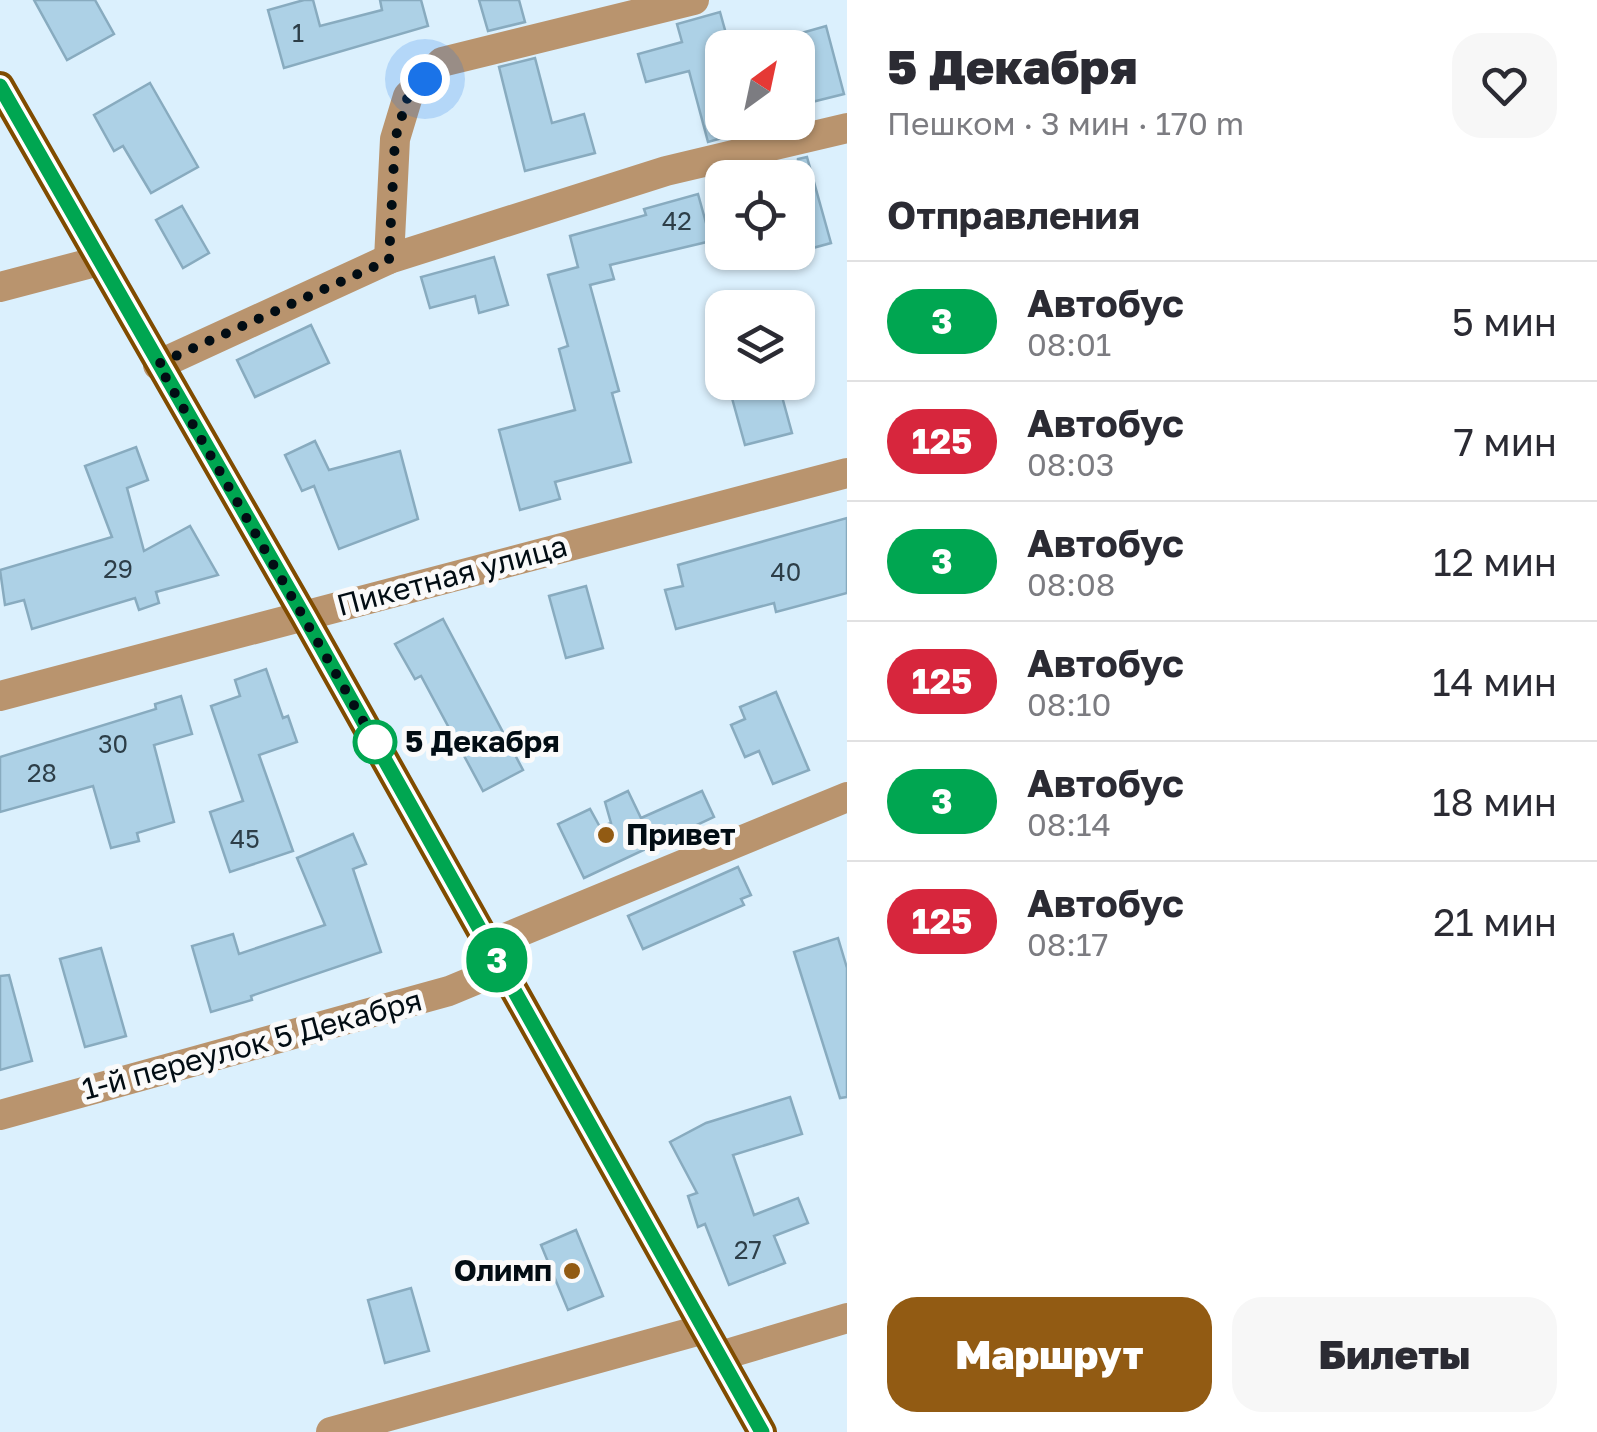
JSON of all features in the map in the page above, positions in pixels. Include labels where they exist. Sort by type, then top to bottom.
[{"type":"main road","points":[[0,86],[304,616],[762,1432]]},
{"type":"street","points":[[389,260],[395,139],[408,96],[442,62],[694,0]]},
{"type":"street","points":[[158,364],[389,260],[666,172],[847,128]]},
{"type":"street","points":[[0,287],[99,261]]},
{"type":"street","name":"Пикетная улица","points":[[0,696],[847,472]]},
{"type":"street","name":"1-й переулок 5 Декабря","points":[[0,1115],[449,991],[495,957],[847,797]]},
{"type":"street","points":[[720,1356],[847,1318]]},
{"type":"street","points":[[331,1432],[704,1328]]},
{"type":"building","points":[[34,0],[95,0],[114,34],[67,60]]},
{"type":"building","points":[[313,0],[320,26],[382,10],[380,0],[421,0],[428,26],[284,68],[268,10]]},
{"type":"building","points":[[479,0],[519,0],[525,22],[488,31]]},
{"type":"building","points":[[720,12],[725,30],[705,30],[705,131],[689,71],[646,82],[638,54],[682,42],[677,24]]},
{"type":"building","points":[[826,26],[844,94],[815,101],[812,30]]},
{"type":"building","points":[[535,58],[552,123],[584,114],[595,153],[525,171],[499,67]]},
{"type":"building","points":[[150,83],[198,167],[151,193],[123,146],[114,151],[94,115]]},
{"type":"building","points":[[815,186],[831,243],[815,247]]},
{"type":"building","points":[[698,194],[705,219],[705,242],[610,265],[614,279],[590,285],[619,391],[612,393],[631,462],[555,482],[560,499],[520,510],[499,430],[575,410],[559,349],[568,346],[548,275],[578,267],[570,236],[646,215],[644,209]]},
{"type":"building","points":[[182,206],[209,253],[183,268],[156,220]]},
{"type":"building","points":[[494,257],[508,305],[479,313],[475,296],[430,308],[421,277]]},
{"type":"building","points":[[311,325],[329,363],[255,397],[237,360]]},
{"type":"building","points":[[732,400],[783,400],[792,433],[745,445]]},
{"type":"building","points":[[315,441],[329,470],[400,451],[418,519],[339,549],[314,486],[302,491],[285,455]]},
{"type":"building","points":[[136,447],[148,480],[127,488],[144,551],[190,526],[218,575],[156,592],[159,603],[139,610],[135,598],[32,629],[24,600],[5,605],[0,570],[112,537],[85,466]]},
{"type":"building","points":[[847,518],[847,593],[776,612],[774,603],[676,629],[665,590],[683,586],[678,565]]},
{"type":"building","points":[[586,586],[603,648],[566,658],[549,596]]},
{"type":"building","points":[[443,619],[523,770],[483,791],[421,676],[415,679],[395,644]]},
{"type":"building","points":[[266,669],[283,718],[288,716],[297,742],[259,755],[293,851],[230,872],[210,812],[243,801],[211,706],[240,696],[235,680]]},
{"type":"building","points":[[776,692],[809,770],[773,784],[759,751],[745,757],[731,725],[745,719],[740,707]]},
{"type":"building","points":[[181,696],[192,734],[154,745],[174,822],[137,833],[139,841],[111,848],[93,786],[0,812],[0,757],[156,709],[155,704]]},
{"type":"building","name":"Привет","points":[[628,791],[641,818],[702,791],[714,817],[584,878],[558,824],[590,809],[600,827],[611,823],[605,802]]},
{"type":"building","points":[[353,834],[366,864],[353,869],[381,952],[211,1012],[192,946],[233,934],[239,954],[325,925],[297,858]]},
{"type":"building","points":[[738,867],[751,895],[741,899],[744,905],[643,949],[628,916]]},
{"type":"building","points":[[838,938],[847,968],[847,1097],[840,1098],[794,952]]},
{"type":"building","points":[[101,948],[126,1036],[85,1047],[60,959]]},
{"type":"building","points":[[9,975],[32,1061],[0,1070],[0,976]]},
{"type":"building","points":[[790,1097],[802,1134],[733,1155],[754,1215],[798,1198],[808,1223],[774,1236],[785,1263],[729,1285],[705,1224],[698,1227],[688,1196],[697,1193],[670,1142],[706,1123]]},
{"type":"building","name":"Олимп","points":[[576,1230],[603,1296],[568,1310],[541,1245]]},
{"type":"building","points":[[411,1288],[429,1351],[385,1363],[368,1300]]},
{"type":"bus line","name":"3","points":[[0,86],[304,616],[762,1432]]},
{"type":"place","name":"5 Декабря","points":[[375,742]]},
{"type":"place","name":"Привет","points":[[606,835]]},
{"type":"place","name":"Олимп","points":[[572,1271]]},
{"type":"route","points":[[375,742],[378,747],[158,364],[389,260],[395,139],[408,96],[425,79]]}]
